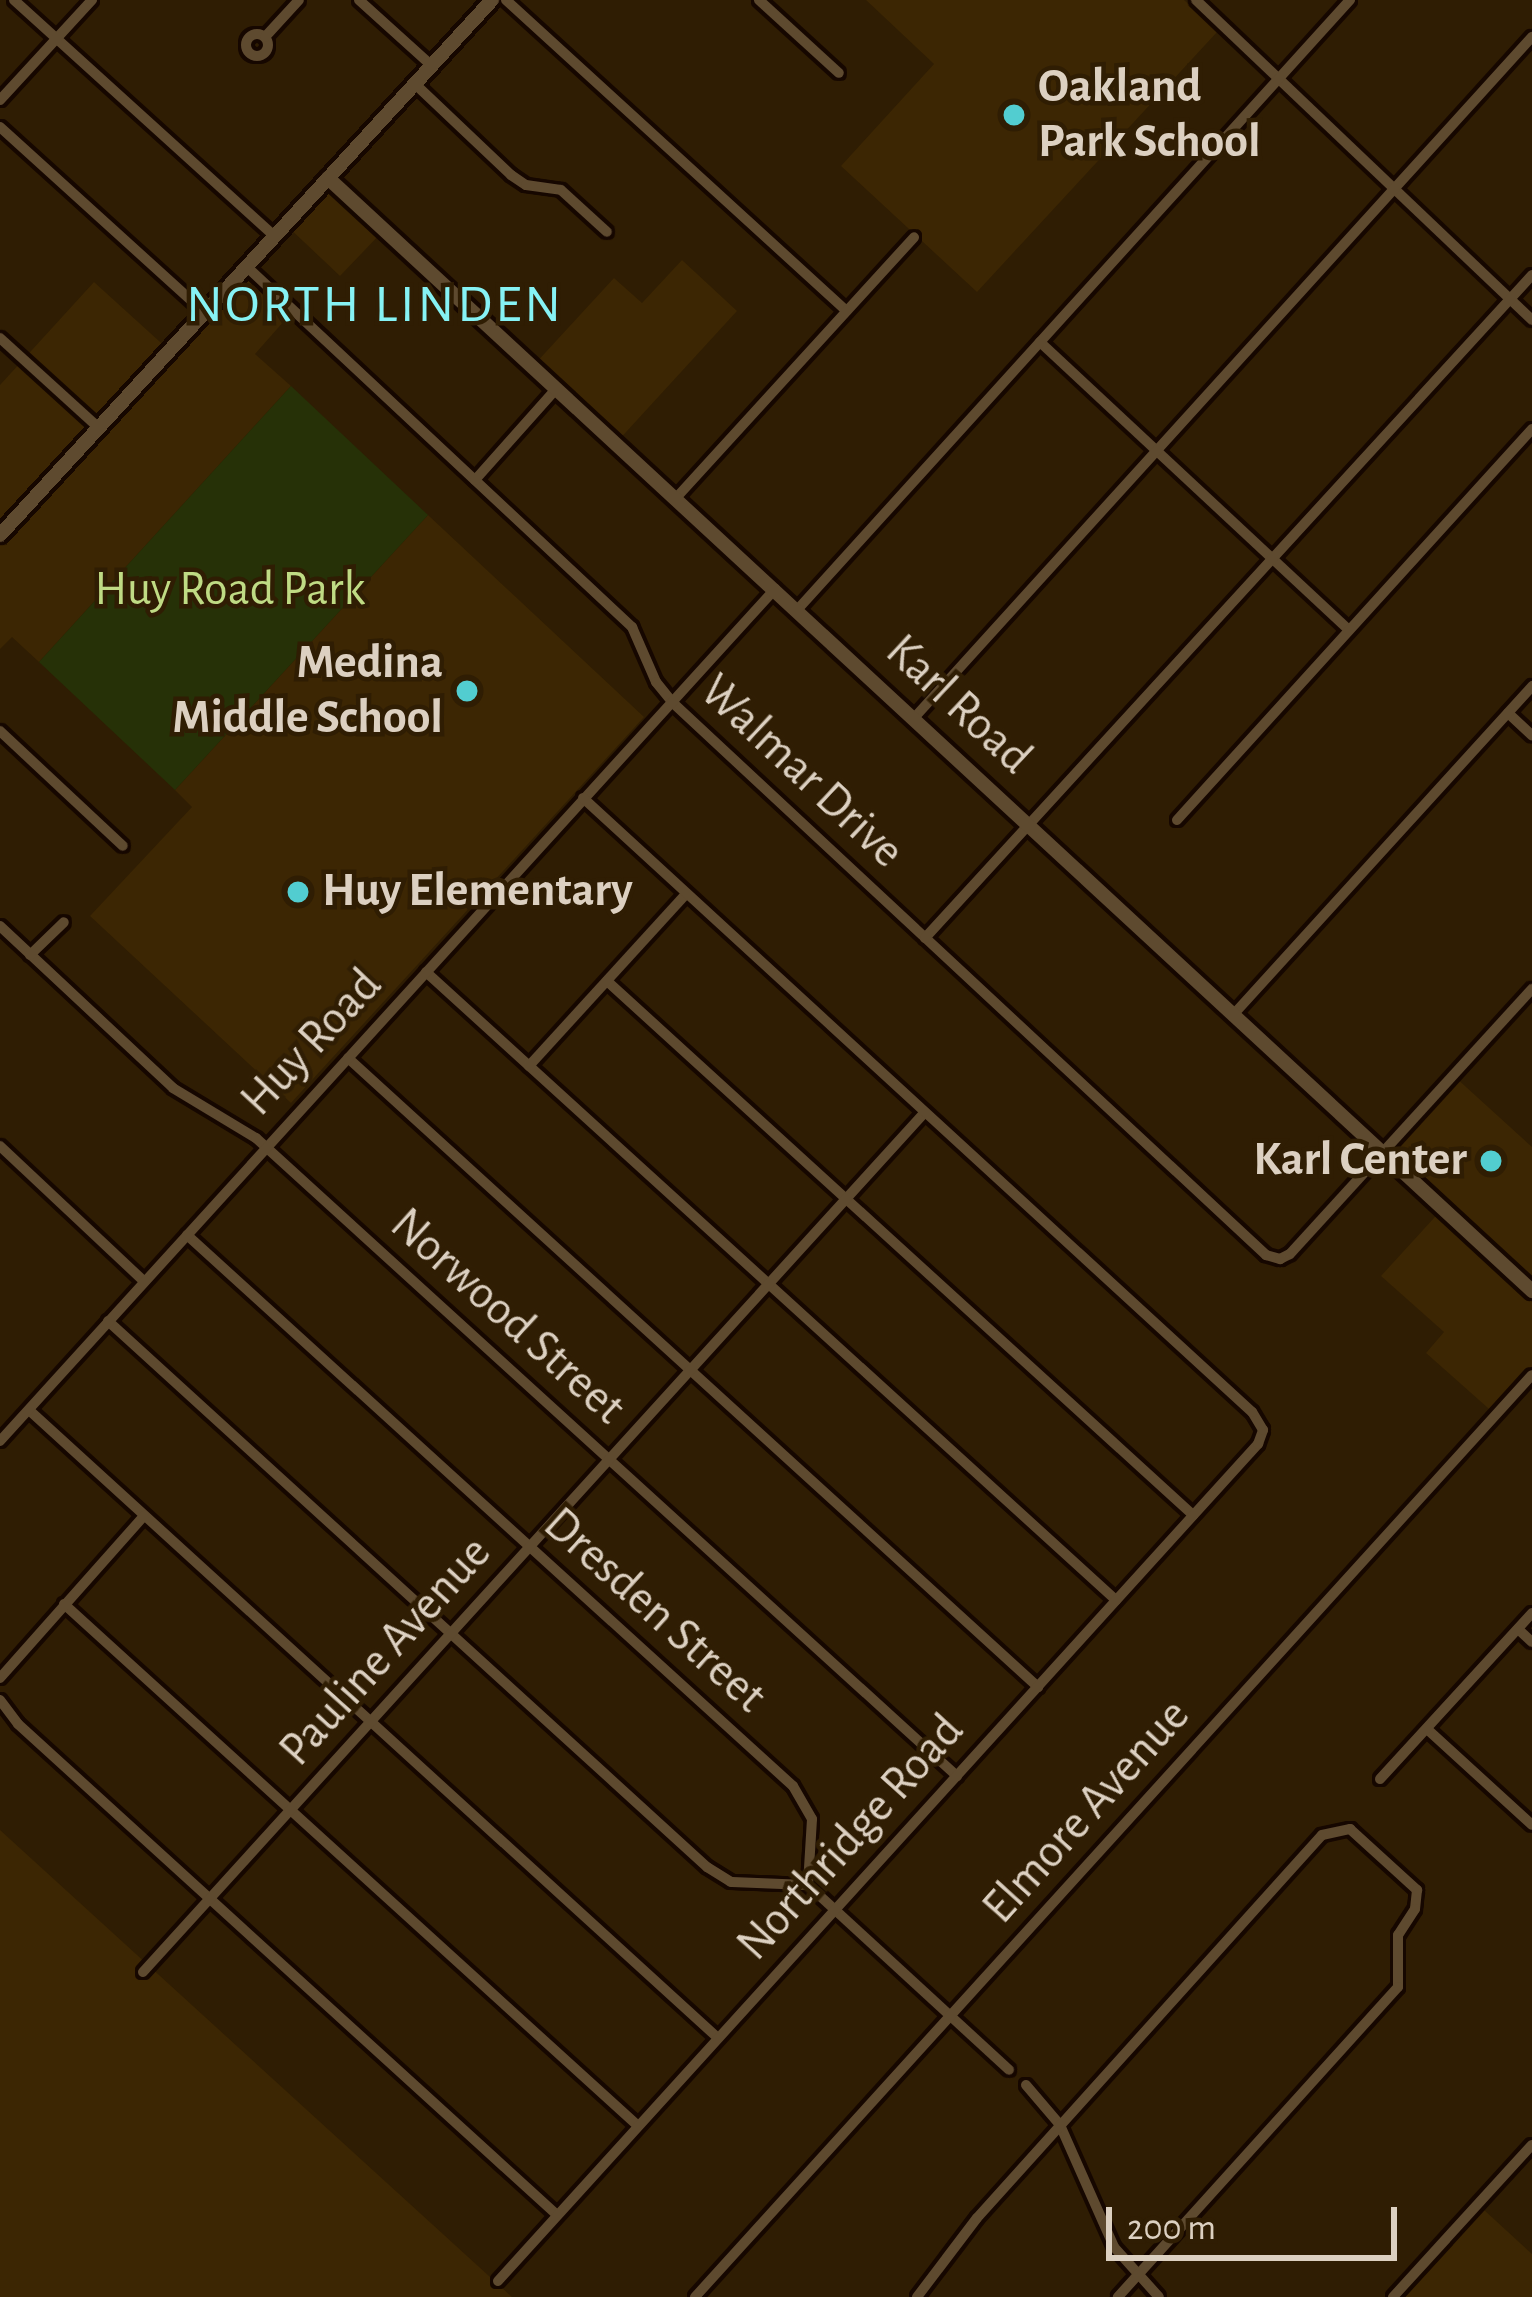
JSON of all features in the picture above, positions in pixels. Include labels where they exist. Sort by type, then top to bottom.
[{"type":"main road","points":[[0,535],[492,0]]},
{"type":"main road","name":"Karl Road","points":[[328,178],[1532,1291]]},
{"type":"street","points":[[14,0],[274,236]]},
{"type":"street","points":[[0,100],[92,0]]},
{"type":"street","points":[[265,37],[298,0]]},
{"type":"street","points":[[359,0],[431,65]]},
{"type":"street","points":[[506,0],[846,311]]},
{"type":"street","points":[[759,0],[839,73]]},
{"type":"street","points":[[1196,0],[1532,320]]},
{"type":"street","points":[[798,609],[1350,0]]},
{"type":"street","points":[[914,718],[1532,37]]},
{"type":"street","points":[[414,83],[511,176],[526,185],[561,190],[607,232]]},
{"type":"street","points":[[0,127],[204,313]]},
{"type":"street","points":[[676,499],[914,237]]},
{"type":"street","name":"Walmar Drive","points":[[246,266],[632,627],[656,682],[672,701],[1266,1255],[1280,1259],[1383,1153]]},
{"type":"street","points":[[926,938],[1532,275]]},
{"type":"street","points":[[0,338],[99,428]]},
{"type":"street","points":[[1040,342],[1349,630]]},
{"type":"street","points":[[475,480],[557,388]]},
{"type":"street","points":[[1177,820],[1532,429]]},
{"type":"street","name":"Huy Road","points":[[0,1441],[775,589]]},
{"type":"street","points":[[1233,1015],[1532,686]]},
{"type":"street","points":[[1508,713],[1532,735]]},
{"type":"street","points":[[0,731],[123,846]]},
{"type":"street","points":[[583,798],[924,1113]]},
{"type":"street","points":[[530,1066],[684,896]]},
{"type":"street","points":[[30,955],[64,922]]},
{"type":"street","name":"Norwood Street","points":[[0,926],[173,1088],[244,1127],[266,1146],[957,1776]]},
{"type":"street","points":[[426,973],[1116,1600]]},
{"type":"street","points":[[607,981],[1193,1515]]},
{"type":"street","points":[[1383,1153],[1532,989]]},
{"type":"street","points":[[348,1058],[1038,1687]]},
{"type":"street","name":"Pauline Avenue","points":[[143,1972],[924,1113]]},
{"type":"street","name":"Northridge Road","points":[[498,2281],[1258,1444],[1263,1430],[1252,1412],[924,1113]]},
{"type":"street","points":[[0,1146],[144,1281]]},
{"type":"street","name":"Dresden Street","points":[[187,1235],[802,1796],[812,1819],[808,1885]]},
{"type":"street","points":[[108,1321],[707,1867],[731,1882],[808,1885],[1009,2070]]},
{"type":"street","name":"Elmore Avenue","points":[[695,2297],[1532,1375]]},
{"type":"street","points":[[28,1410],[718,2038]]},
{"type":"street","points":[[0,1678],[144,1516]]},
{"type":"street","points":[[64,1604],[638,2126]]},
{"type":"street","points":[[1380,1779],[1532,1613]]},
{"type":"street","points":[[1518,1629],[1532,1642]]},
{"type":"street","points":[[0,1700],[17,1724],[557,2215]]},
{"type":"street","points":[[1427,1729],[1532,1825]]},
{"type":"street","points":[[916,2297],[956,2242],[1322,1835],[1342,1827],[1417,1890],[1414,1909],[1398,1935],[1398,1987],[1118,2297]]},
{"type":"street","points":[[1026,2085],[1060,2125],[1100,2222],[1136,2276],[1159,2297]]},
{"type":"street","points":[[1394,2297],[1532,2145]]},
{"type":"shaded area","name":"Oakland Park School","points":[[866,0],[1184,0],[1218,31],[977,292],[841,166],[934,64]]},
{"type":"shaded area","points":[[330,179],[384,230],[340,276],[286,225]]},
{"type":"shaded area","points":[[682,260],[737,311],[616,443],[533,366],[614,278],[642,303]]},
{"type":"shaded area","points":[[247,267],[293,311],[255,354],[291,386],[39,662],[12,637],[0,649],[0,385],[94,282],[170,351]]},
{"type":"shaded area","name":"Huy Elementary","points":[[428,515],[644,717],[291,1103],[90,916],[192,807],[175,790]]},
{"type":"shaded area","points":[[1454,1076],[1532,1147],[1532,1375],[1497,1416],[1426,1353],[1444,1332],[1381,1276],[1444,1207],[1383,1152]]},
{"type":"shaded area","points":[[0,1830],[512,2297],[0,2297]]},
{"type":"shaded area","points":[[1483,2209],[1532,2254],[1532,2297],[1401,2297]]},
{"type":"green space","name":"Huy Road Park","points":[[291,386],[428,515],[175,790],[39,662]]},
{"type":"place","name":"Oakland Park School","points":[[1014,115]]},
{"type":"place","name":"Medina Middle School","points":[[467,691]]},
{"type":"place","name":"Huy Elementary","points":[[298,892]]},
{"type":"place","name":"Karl Center","points":[[1491,1161]]},
{"type":"district","name":"NORTH LINDEN","points":[[375,305]]}]
